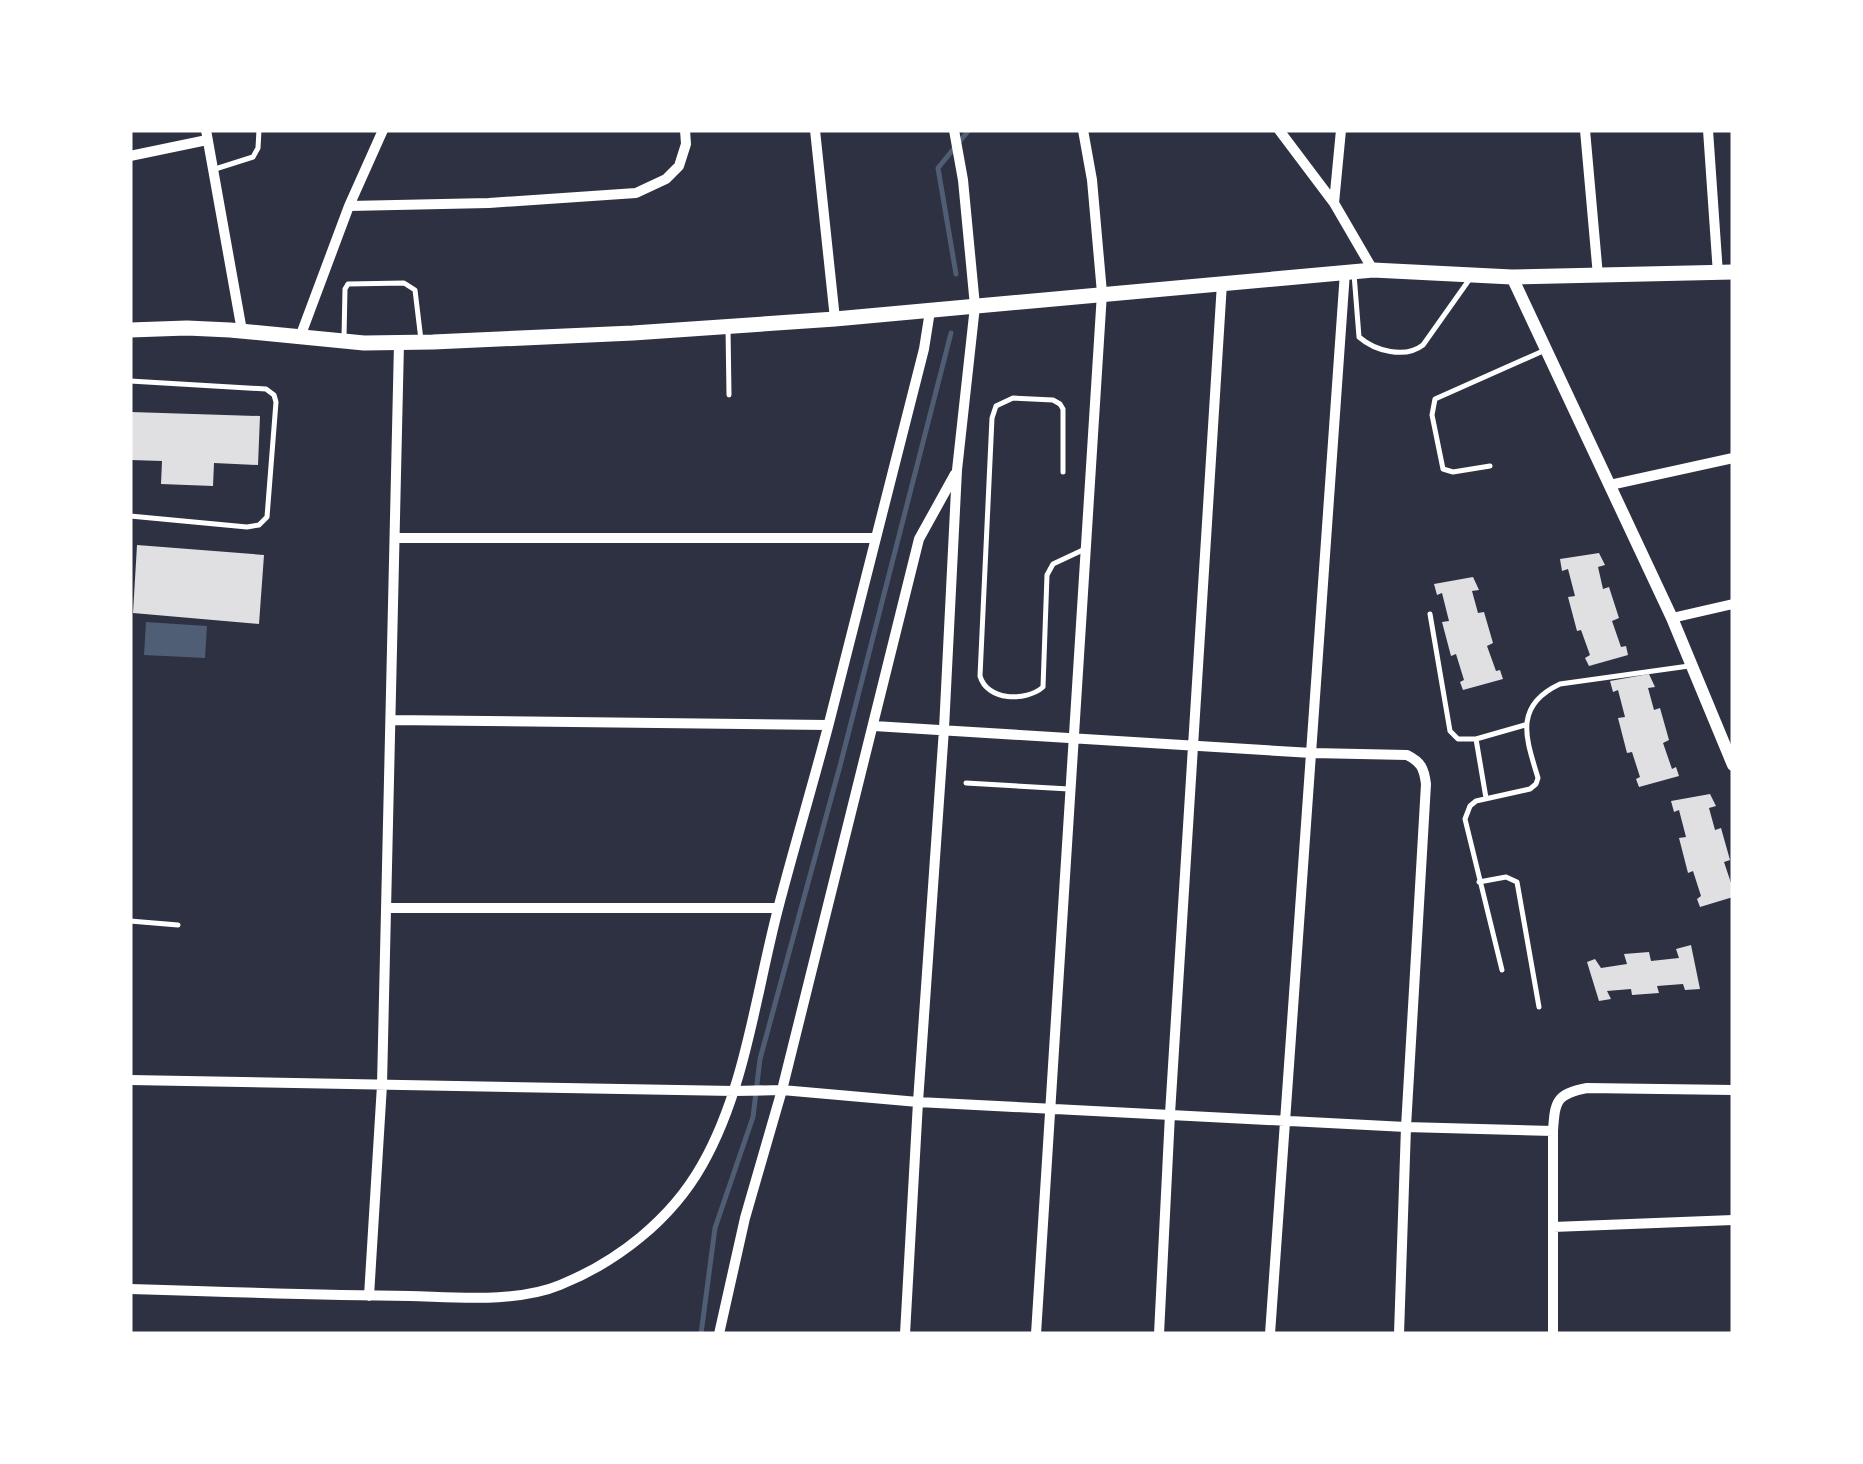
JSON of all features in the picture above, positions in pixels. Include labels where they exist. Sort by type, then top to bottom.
[{"type":"main road","points":[[130,330],[187,328],[344,342],[422,343],[835,319],[1350,271],[1512,277],[1725,273]]},
{"type":"street","points":[[300,337],[349,206],[383,130]]},
{"type":"street","points":[[349,206],[489,203],[636,193],[666,179],[679,166],[686,144],[685,130]]},
{"type":"street","points":[[815,130],[835,319]]},
{"type":"street","points":[[905,1334],[957,470],[975,306],[963,180],[954,130]]},
{"type":"street","points":[[1036,1334],[1102,293],[1092,180],[1083,130]]},
{"type":"street","points":[[1280,130],[1334,203],[1374,270]]},
{"type":"street","points":[[1334,203],[1341,130]]},
{"type":"street","points":[[1585,130],[1598,276]]},
{"type":"street","points":[[1708,130],[1725,273]]},
{"type":"street","points":[[130,156],[206,135],[242,331]]},
{"type":"street","points":[[1270,1334],[1350,271]]},
{"type":"street","points":[[1512,277],[1672,618],[1729,745],[1733,765]]},
{"type":"street","points":[[1160,1334],[1222,282]]},
{"type":"street","points":[[130,1289],[369,1296],[527,1294],[558,1286],[610,1260],[644,1235],[678,1200],[700,1170],[739,1091],[778,908],[876,538],[930,311]]},
{"type":"street","points":[[369,1296],[382,1085],[399,343]]},
{"type":"street","points":[[1610,485],[1733,458]]},
{"type":"street","points":[[718,1334],[919,539],[957,470]]},
{"type":"street","points":[[395,538],[876,538]]},
{"type":"street","points":[[1672,618],[1733,604]]},
{"type":"street","points":[[390,720],[828,725]]},
{"type":"street","points":[[874,726],[1312,753],[1407,755],[1418,760],[1424,768],[1426,784],[1406,1127],[1399,1334]]},
{"type":"street","points":[[386,908],[778,908]]},
{"type":"street","points":[[130,1080],[782,1090],[918,1102],[1552,1131]]},
{"type":"street","points":[[1553,1334],[1552,1131],[1560,1097],[1587,1088],[1733,1090]]},
{"type":"street","points":[[1552,1227],[1733,1220]]},
{"type":"lane","points":[[212,170],[253,156],[260,130]]},
{"type":"lane","points":[[1350,271],[1359,338],[1403,354],[1422,345],[1472,275]]},
{"type":"lane","points":[[344,342],[348,284],[404,282],[415,290],[422,343]]},
{"type":"lane","points":[[728,327],[729,395]]},
{"type":"lane","points":[[1490,466],[1453,472],[1443,469],[1432,415],[1435,399],[1546,350]]},
{"type":"lane","points":[[130,381],[266,390],[276,402],[266,516],[260,524],[247,527],[130,516]]},
{"type":"lane","points":[[1064,472],[1060,404],[1053,400],[1013,398],[996,406],[992,418],[980,676],[990,692],[1028,696],[1043,687],[1047,575],[1053,564],[1085,549]]},
{"type":"lane","points":[[1430,614],[1450,731],[1458,739],[1476,739],[1525,724]]},
{"type":"lane","points":[[1502,970],[1465,819],[1476,801],[1530,789],[1538,782],[1525,724],[1533,702],[1542,692],[1560,684],[1692,666]]},
{"type":"lane","points":[[1476,739],[1486,798]]},
{"type":"lane","points":[[966,783],[1070,789]]},
{"type":"lane","points":[[1479,882],[1506,877],[1517,882],[1539,1007]]},
{"type":"lane","points":[[130,921],[178,925]]},
{"type":"water","points":[[146,622],[207,626],[205,658],[144,655]]},
{"type":"building","points":[[131,412],[260,416],[258,465],[214,463],[213,486],[161,484],[162,461],[131,460]]},
{"type":"building","points":[[137,545],[264,555],[259,624],[133,613]]},
{"type":"building","points":[[1599,553],[1605,565],[1598,567],[1603,589],[1609,587],[1619,618],[1612,621],[1628,655],[1589,666],[1585,658],[1590,655],[1581,630],[1577,631],[1568,597],[1575,596],[1568,569],[1562,571],[1560,559]]},
{"type":"building","points":[[1473,577],[1479,590],[1472,591],[1478,613],[1484,612],[1493,643],[1487,646],[1503,679],[1463,690],[1456,654],[1451,656],[1442,622],[1449,621],[1442,593],[1437,595],[1434,584]]},
{"type":"building","points":[[1649,674],[1655,687],[1648,688],[1654,710],[1660,708],[1669,740],[1663,743],[1672,769],[1676,767],[1679,776],[1639,787],[1636,779],[1640,777],[1632,752],[1627,753],[1618,718],[1625,717],[1618,690],[1613,692],[1610,681]]},
{"type":"building","points":[[1710,794],[1716,806],[1709,808],[1715,830],[1721,828],[1730,860],[1724,862],[1733,897],[1700,907],[1697,899],[1701,896],[1693,871],[1688,873],[1679,838],[1686,837],[1679,810],[1674,812],[1671,801]]},
{"type":"building","points":[[1691,945],[1700,989],[1685,990],[1683,984],[1657,986],[1659,993],[1632,995],[1631,989],[1607,991],[1611,999],[1599,1001],[1587,962],[1595,959],[1601,968],[1627,964],[1624,954],[1649,952],[1651,961],[1679,958],[1676,949]]},
{"type":"waterway","points":[[956,274],[938,168],[969,130]]},
{"type":"waterway","points":[[701,1334],[715,1228],[753,1117],[760,1059],[951,333]]}]
